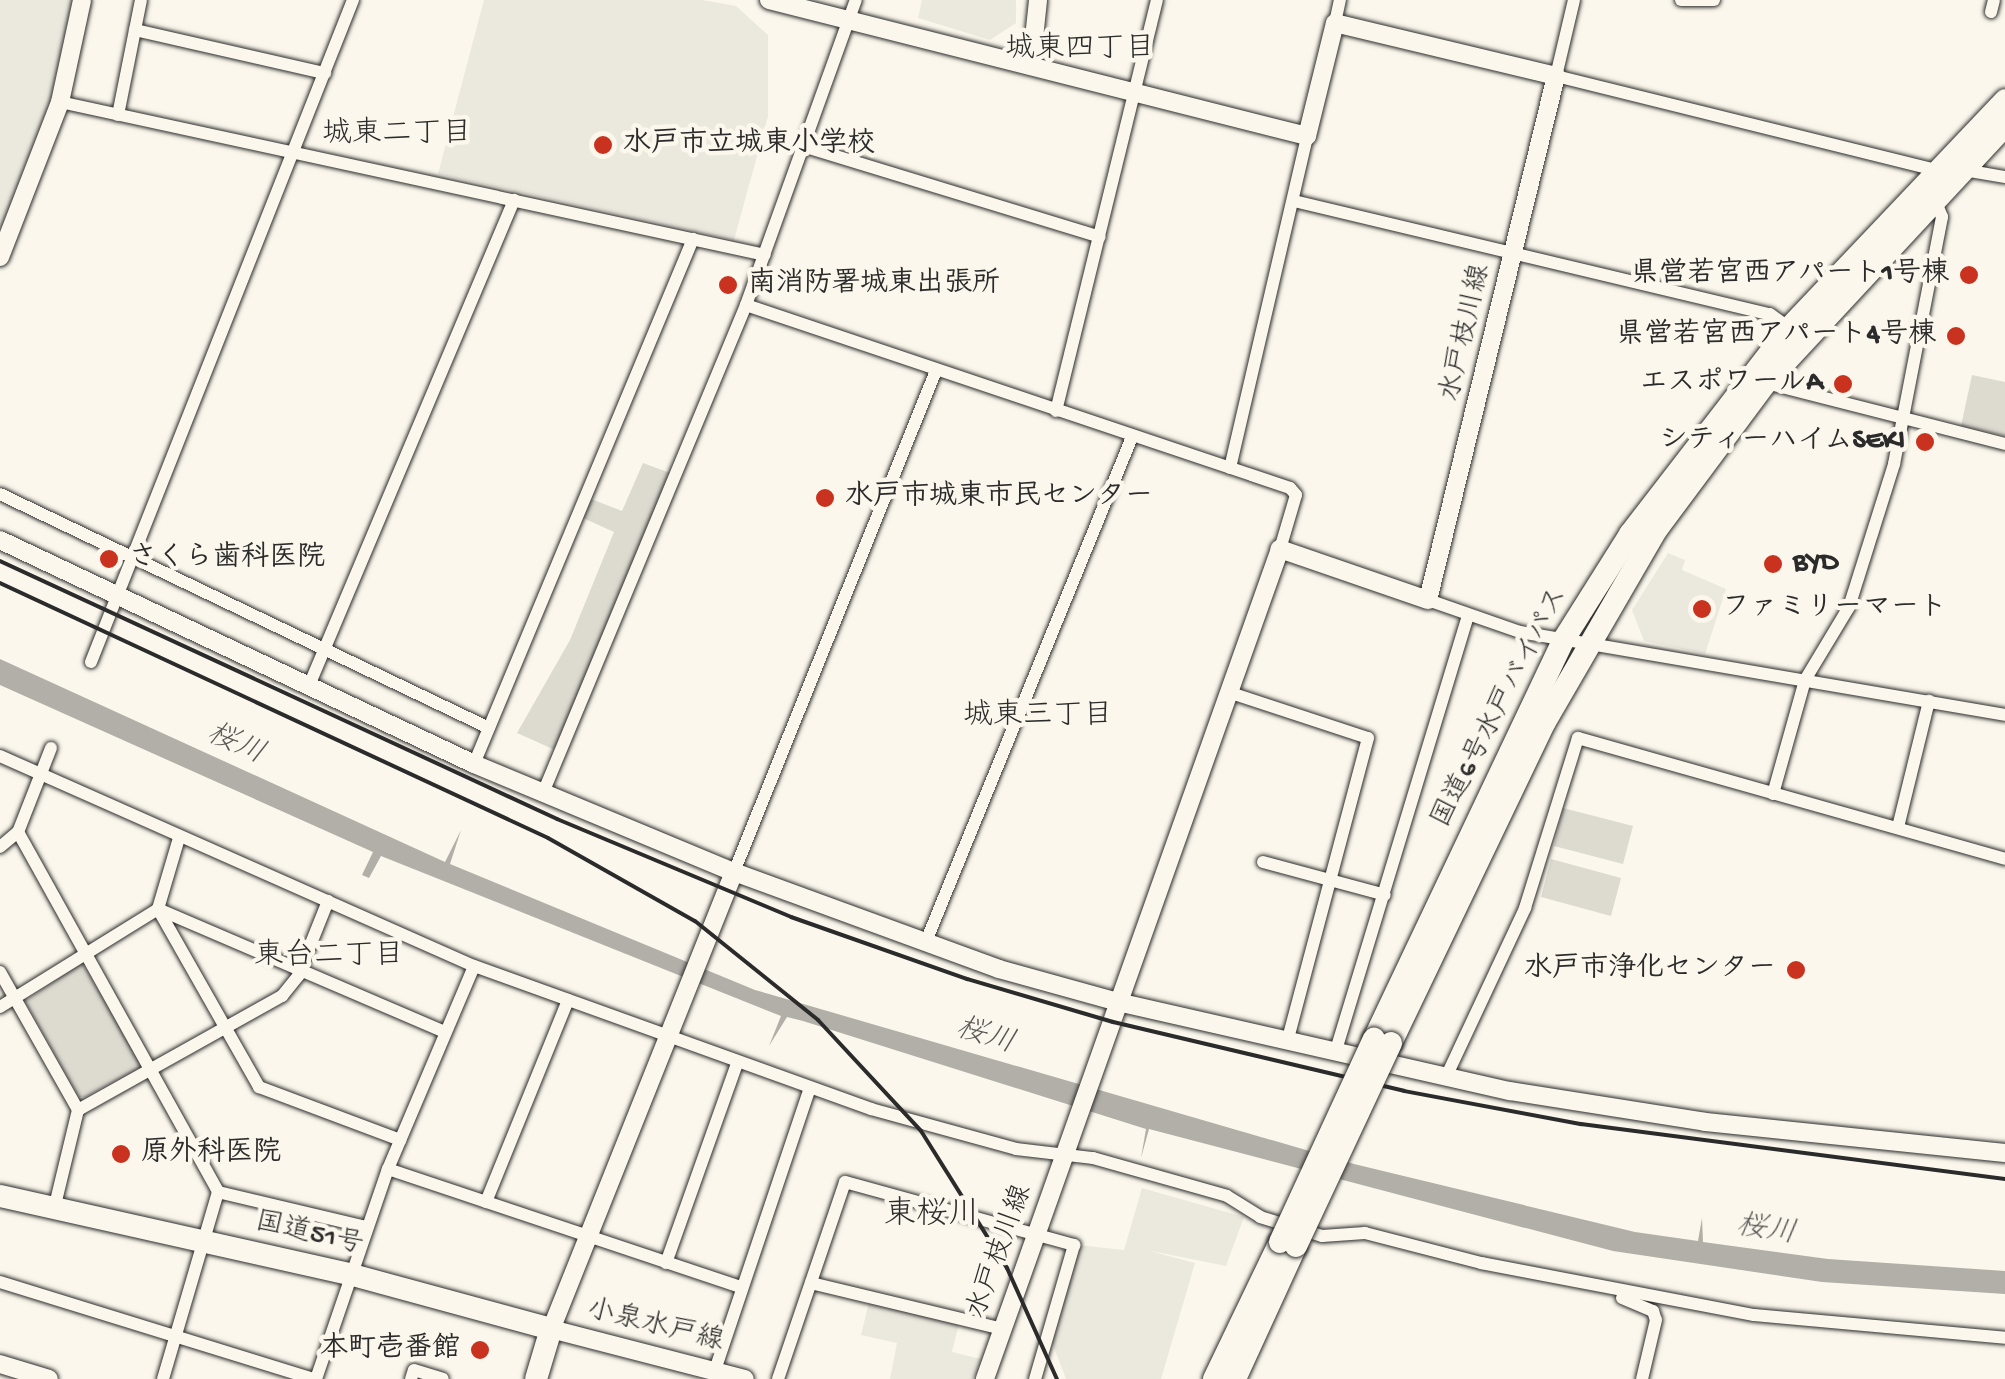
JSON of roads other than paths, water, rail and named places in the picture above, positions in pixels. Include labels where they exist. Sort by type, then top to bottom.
[{"type":"highway","name":"国道6号水戸バイパス","points":[[1382,1041],[1590,640],[1672,506],[1766,383],[1935,200],[2005,100]]},
{"type":"highway","name":"国道6号水戸バイパス","points":[[1236,1379],[1289,1244],[1564,639],[1664,485],[1789,328],[2005,126]]},
{"type":"highway","name":"国道51号","points":[[0,1196],[349,1274],[551,1329]]},
{"type":"highway","name":"国道6号水戸バイパス","points":[[1214,1379],[1289,1244]]},
{"type":"highway","points":[[536,1379],[551,1329]]},
{"type":"street","points":[[0,257],[60,102],[82,0]]},
{"type":"street","points":[[118,115],[141,0]]},
{"type":"street","points":[[91,662],[354,0]]},
{"type":"street","points":[[768,0],[851,8],[1031,66],[1306,136]]},
{"type":"street","points":[[1031,66],[1038,0]]},
{"type":"street","points":[[1056,411],[1158,0]]},
{"type":"street","points":[[1230,468],[1340,0]]},
{"type":"street","points":[[1556,76],[1574,0]]},
{"type":"street","points":[[1681,0],[1714,0]]},
{"type":"street","points":[[543,793],[746,305],[806,147],[851,8]]},
{"type":"street","points":[[1335,23],[1952,173],[2005,178]]},
{"type":"street","points":[[135,30],[325,73]]},
{"type":"street","name":"水戸枝川線","points":[[1428,600],[1556,76]]},
{"type":"street","points":[[60,102],[765,255]]},
{"type":"street","points":[[806,147],[1100,237]]},
{"type":"street","points":[[308,688],[514,200]]},
{"type":"street","points":[[1773,794],[1805,680],[1863,571],[1902,420],[1942,217],[1935,200]]},
{"type":"street","points":[[1294,202],[1770,314],[1789,328]]},
{"type":"street","points":[[474,764],[693,239]]},
{"type":"street","points":[[746,305],[936,373],[1230,468],[1296,495],[1122,1003]]},
{"type":"street","points":[[551,1329],[669,1027],[936,373]]},
{"type":"street","points":[[1766,383],[2005,444]]},
{"type":"street","points":[[926,944],[1132,437]]},
{"type":"street","points":[[0,494],[489,728]]},
{"type":"street","points":[[0,540],[474,764],[734,872],[926,944],[1122,1003],[1446,1077],[1705,1122],[2005,1153]]},
{"type":"street","points":[[1280,548],[1468,615],[1564,639],[1590,640],[2005,716]]},
{"type":"street","points":[[1336,1050],[1468,615]]},
{"type":"street","points":[[1231,693],[1368,738],[1288,1038]]},
{"type":"street","points":[[1899,822],[1929,701]]},
{"type":"street","points":[[1446,1077],[1525,908],[1578,738],[2005,860]]},
{"type":"street","points":[[0,848],[18,832],[52,748]]},
{"type":"street","points":[[0,756],[474,966],[568,1000],[669,1027],[737,1064],[809,1090],[1016,1148],[1066,1149],[1227,1196],[1260,1217],[1322,1236],[1365,1234],[1607,1289],[1754,1315],[2005,1338]]},
{"type":"street","points":[[18,832],[218,1192],[207,1242],[164,1379]]},
{"type":"street","points":[[0,1006],[85,950],[158,909],[179,838]]},
{"type":"street","points":[[1264,862],[1385,895]]},
{"type":"street","points":[[78,1110],[282,996],[300,968],[328,901]]},
{"type":"street","points":[[158,909],[444,1032]]},
{"type":"street","points":[[158,909],[259,1087],[400,1140]]},
{"type":"street","points":[[0,1282],[315,1379],[388,1169],[474,966]]},
{"type":"street","points":[[0,972],[78,1110],[54,1209]]},
{"type":"street","points":[[486,1202],[568,1000]]},
{"type":"street","name":"水戸枝川線","points":[[985,1379],[1122,1003]]},
{"type":"street","points":[[666,1263],[737,1064]]},
{"type":"street","points":[[715,1370],[809,1090]]},
{"type":"street","points":[[388,1169],[741,1286]]},
{"type":"street","points":[[778,1379],[845,1182],[1074,1245],[1035,1379]]},
{"type":"street","points":[[218,1192],[366,1227]]},
{"type":"street","points":[[811,1283],[1002,1329]]},
{"type":"street","points":[[1607,1289],[1654,1311],[1642,1379]]},
{"type":"street","name":"小泉水戸線","points":[[551,1329],[745,1379]]},
{"type":"street","points":[[0,1364],[49,1379]]},
{"type":"street","points":[[412,1379],[414,1370],[443,1379]]},
{"type":"railway","points":[[0,561],[557,819],[791,917],[967,979],[1113,1022],[1404,1091],[1581,1124],[2005,1179]]},
{"type":"railway","points":[[0,583],[548,838],[695,921],[818,1020],[921,1131],[1007,1268],[1057,1379]]},
{"type":"place","name":"水戸市立城東小学校","points":[[603,145]]},
{"type":"place","name":"県営若宮西アパート1号棟","points":[[1969,275]]},
{"type":"place","name":"南消防署城東出張所","points":[[728,285]]},
{"type":"place","name":"県営若宮西アパート4号棟","points":[[1956,336]]},
{"type":"place","name":"エスポワールA","points":[[1843,384]]},
{"type":"place","name":"シティーハイムSEKI","points":[[1925,442]]},
{"type":"place","name":"水戸市城東市民センター","points":[[825,498]]},
{"type":"place","name":"さくら歯科医院","points":[[109,559]]},
{"type":"place","name":"BYD","points":[[1773,564]]},
{"type":"place","name":"ファミリーマート","points":[[1702,609]]},
{"type":"place","name":"水戸市浄化センター","points":[[1796,970]]},
{"type":"place","name":"原外科医院","points":[[121,1154]]},
{"type":"place","name":"本町壱番館","points":[[480,1350]]},
{"type":"district","name":"城東四丁目","points":[[1080,51]]},
{"type":"district","name":"城東二丁目","points":[[397,136]]},
{"type":"district","name":"城東三丁目","points":[[1038,718]]},
{"type":"district","name":"東台二丁目","points":[[329,958]]},
{"type":"district","name":"東桜川","points":[[932,1216]]},
{"type":"water label","name":"桜川","points":[[235,746]]},
{"type":"water label","name":"桜川","points":[[985,1038]]},
{"type":"water label","name":"桜川","points":[[1766,1232]]}]
